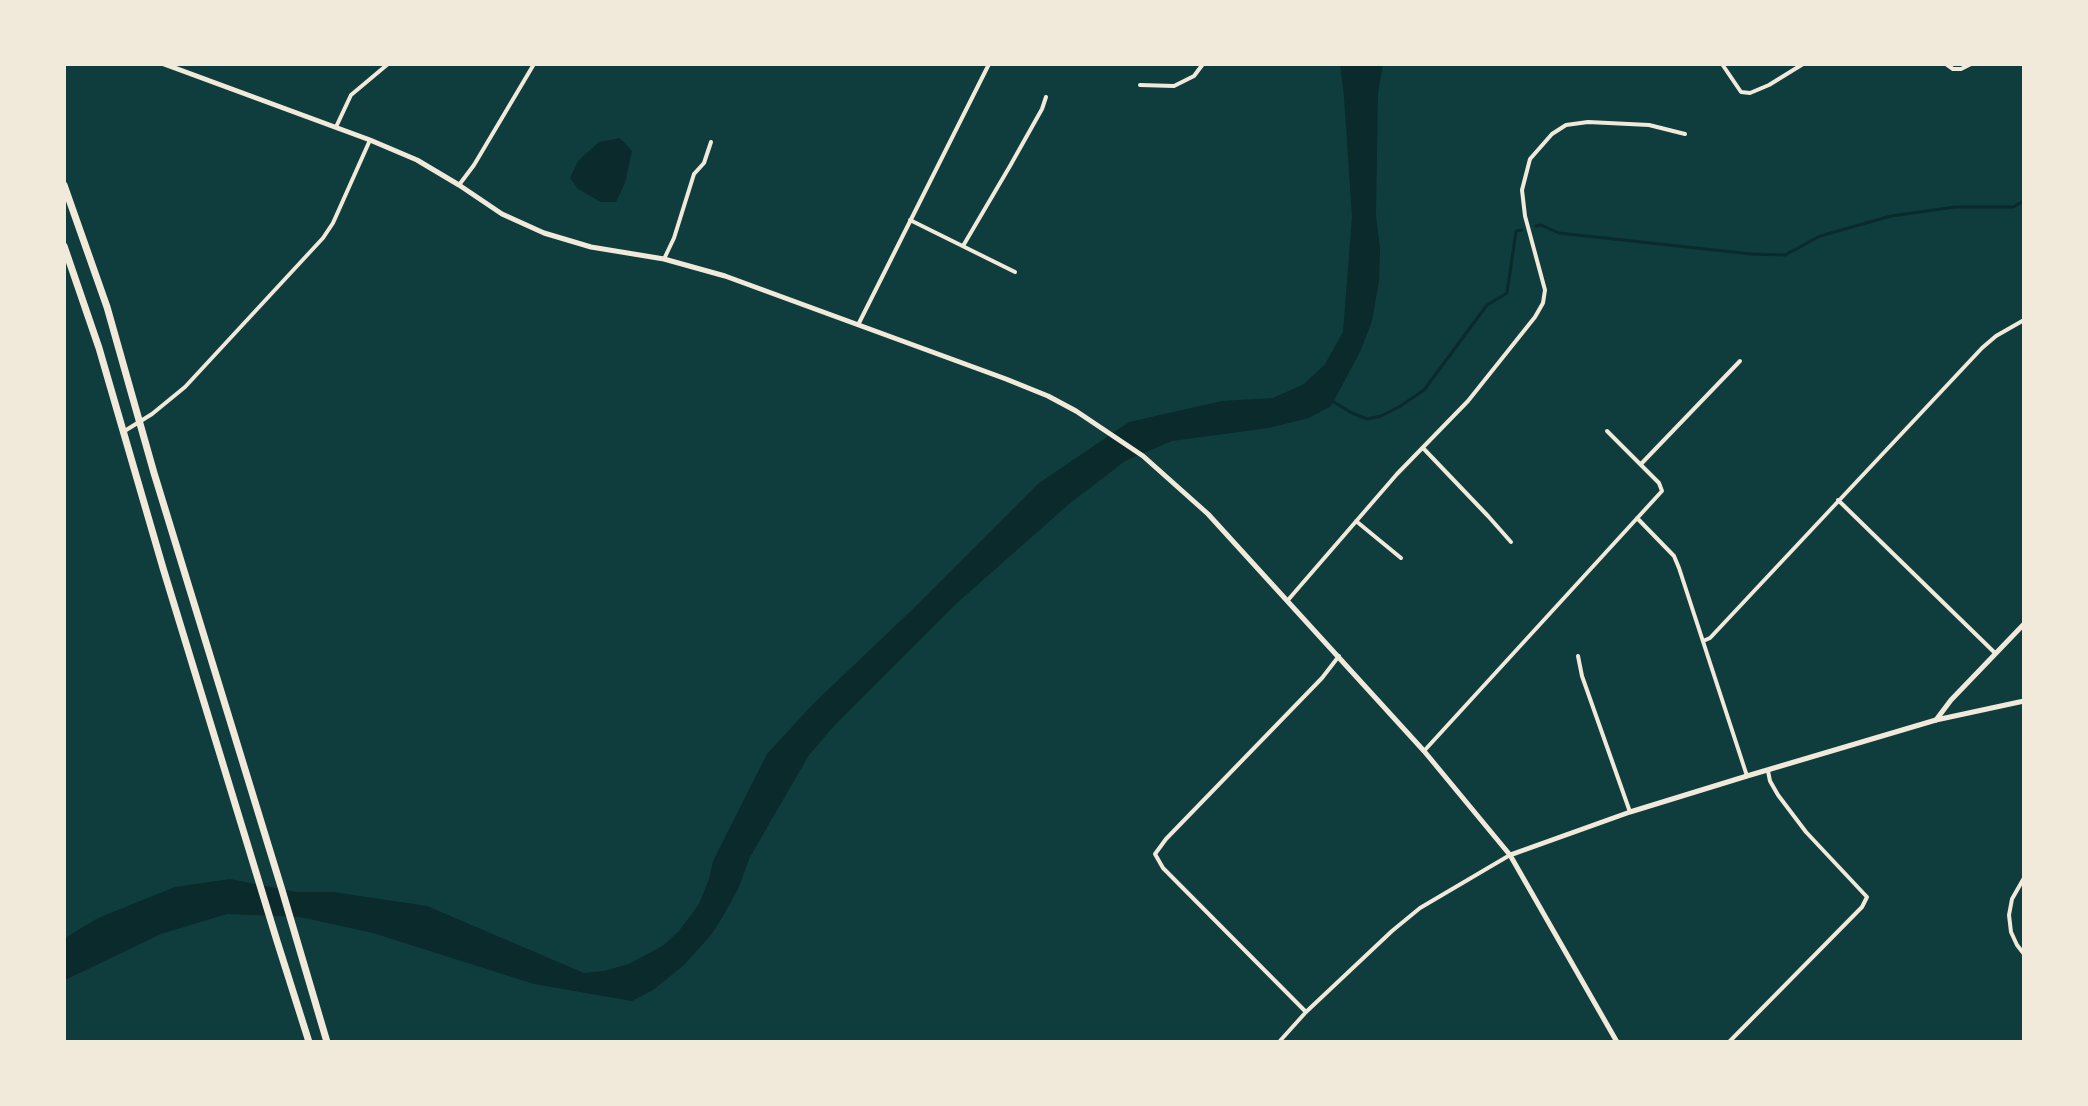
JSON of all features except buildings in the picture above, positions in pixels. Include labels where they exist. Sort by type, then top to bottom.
[{"type":"highway","points":[[64,185],[106,308],[327,1041]]},
{"type":"highway","points":[[64,246],[99,348],[277,942],[309,1041]]},
{"type":"street","points":[[164,64],[336,127],[417,160],[502,214],[544,233],[591,246],[664,258],[725,276],[1006,379],[1048,396],[1081,414],[1143,456],[1208,514],[1424,750],[1510,855],[1617,1041]]},
{"type":"street","points":[[336,127],[351,95],[388,64]]},
{"type":"street","points":[[459,185],[474,165],[534,64]]},
{"type":"street","points":[[858,325],[989,64]]},
{"type":"street","points":[[1140,85],[1174,87],[1194,76],[1203,64]]},
{"type":"street","points":[[1722,64],[1742,92],[1750,93],[1769,85],[1803,64]]},
{"type":"street","points":[[1946,64],[1953,69],[1961,69],[1971,64]]},
{"type":"street","points":[[963,246],[1042,109],[1046,97]]},
{"type":"street","points":[[1288,600],[1356,521],[1468,400],[1535,317],[1543,303],[1545,290],[1525,216],[1522,190],[1530,159],[1552,134],[1566,125],[1588,122],[1649,125],[1685,134]]},
{"type":"street","points":[[123,432],[152,414],[185,387],[323,238],[338,214],[370,140]]},
{"type":"street","points":[[664,258],[674,238],[694,174],[704,163],[711,142]]},
{"type":"street","points":[[910,220],[1015,273]]},
{"type":"street","points":[[1703,641],[1710,638],[1982,348],[1996,336],[2024,320]]},
{"type":"street","points":[[1641,464],[1740,361]]},
{"type":"street","points":[[1424,750],[1662,491],[1659,483],[1607,431]]},
{"type":"street","points":[[1423,447],[1511,542]]},
{"type":"street","points":[[1838,500],[1995,652]]},
{"type":"street","points":[[1637,518],[1674,556],[1685,580],[1747,776]]},
{"type":"street","points":[[1356,521],[1401,558]]},
{"type":"street","points":[[1936,720],[1995,652],[2024,624]]},
{"type":"street","points":[[1306,1012],[1163,868],[1155,854],[1166,839],[1322,678],[1339,656]]},
{"type":"street","points":[[1578,656],[1585,685],[1630,812]]},
{"type":"street","points":[[1279,1041],[1306,1012],[1392,931],[1420,908],[1510,855],[1630,812],[1747,776],[1936,720],[2024,701]]},
{"type":"street","points":[[1729,1041],[1864,904],[1867,897],[1806,832],[1770,781],[1768,771]]},
{"type":"street","points":[[2024,878],[2012,899],[2009,915],[2011,932],[2024,954]]},
{"type":"water","points":[[1340,65],[1383,65],[1378,92],[1376,215],[1380,248],[1379,281],[1372,321],[1360,352],[1331,406],[1309,418],[1268,428],[1172,441],[1125,461],[1069,504],[957,603],[834,726],[809,755],[750,857],[738,889],[711,935],[684,965],[653,990],[632,1001],[534,984],[373,933],[300,917],[227,914],[161,934],[65,980],[65,938],[98,918],[175,887],[230,879],[296,892],[333,892],[427,906],[584,973],[604,971],[629,964],[664,945],[679,931],[699,904],[713,861],[767,754],[813,704],[915,607],[1039,483],[1129,422],[1222,401],[1273,398],[1304,384],[1325,364],[1343,332],[1352,217]]},
{"type":"water","points":[[620,138],[632,151],[625,183],[616,202],[601,202],[578,189],[570,178],[578,161],[599,142]]},
{"type":"waterway","points":[[1536,226],[1541,225],[1559,233],[1751,254],[1785,255],[1820,236],[1891,216],[1955,207],[2013,207],[2024,201]]},
{"type":"waterway","points":[[1332,401],[1367,419],[1381,416],[1399,407],[1424,390],[1487,305],[1507,293],[1516,231],[1522,230]]}]
